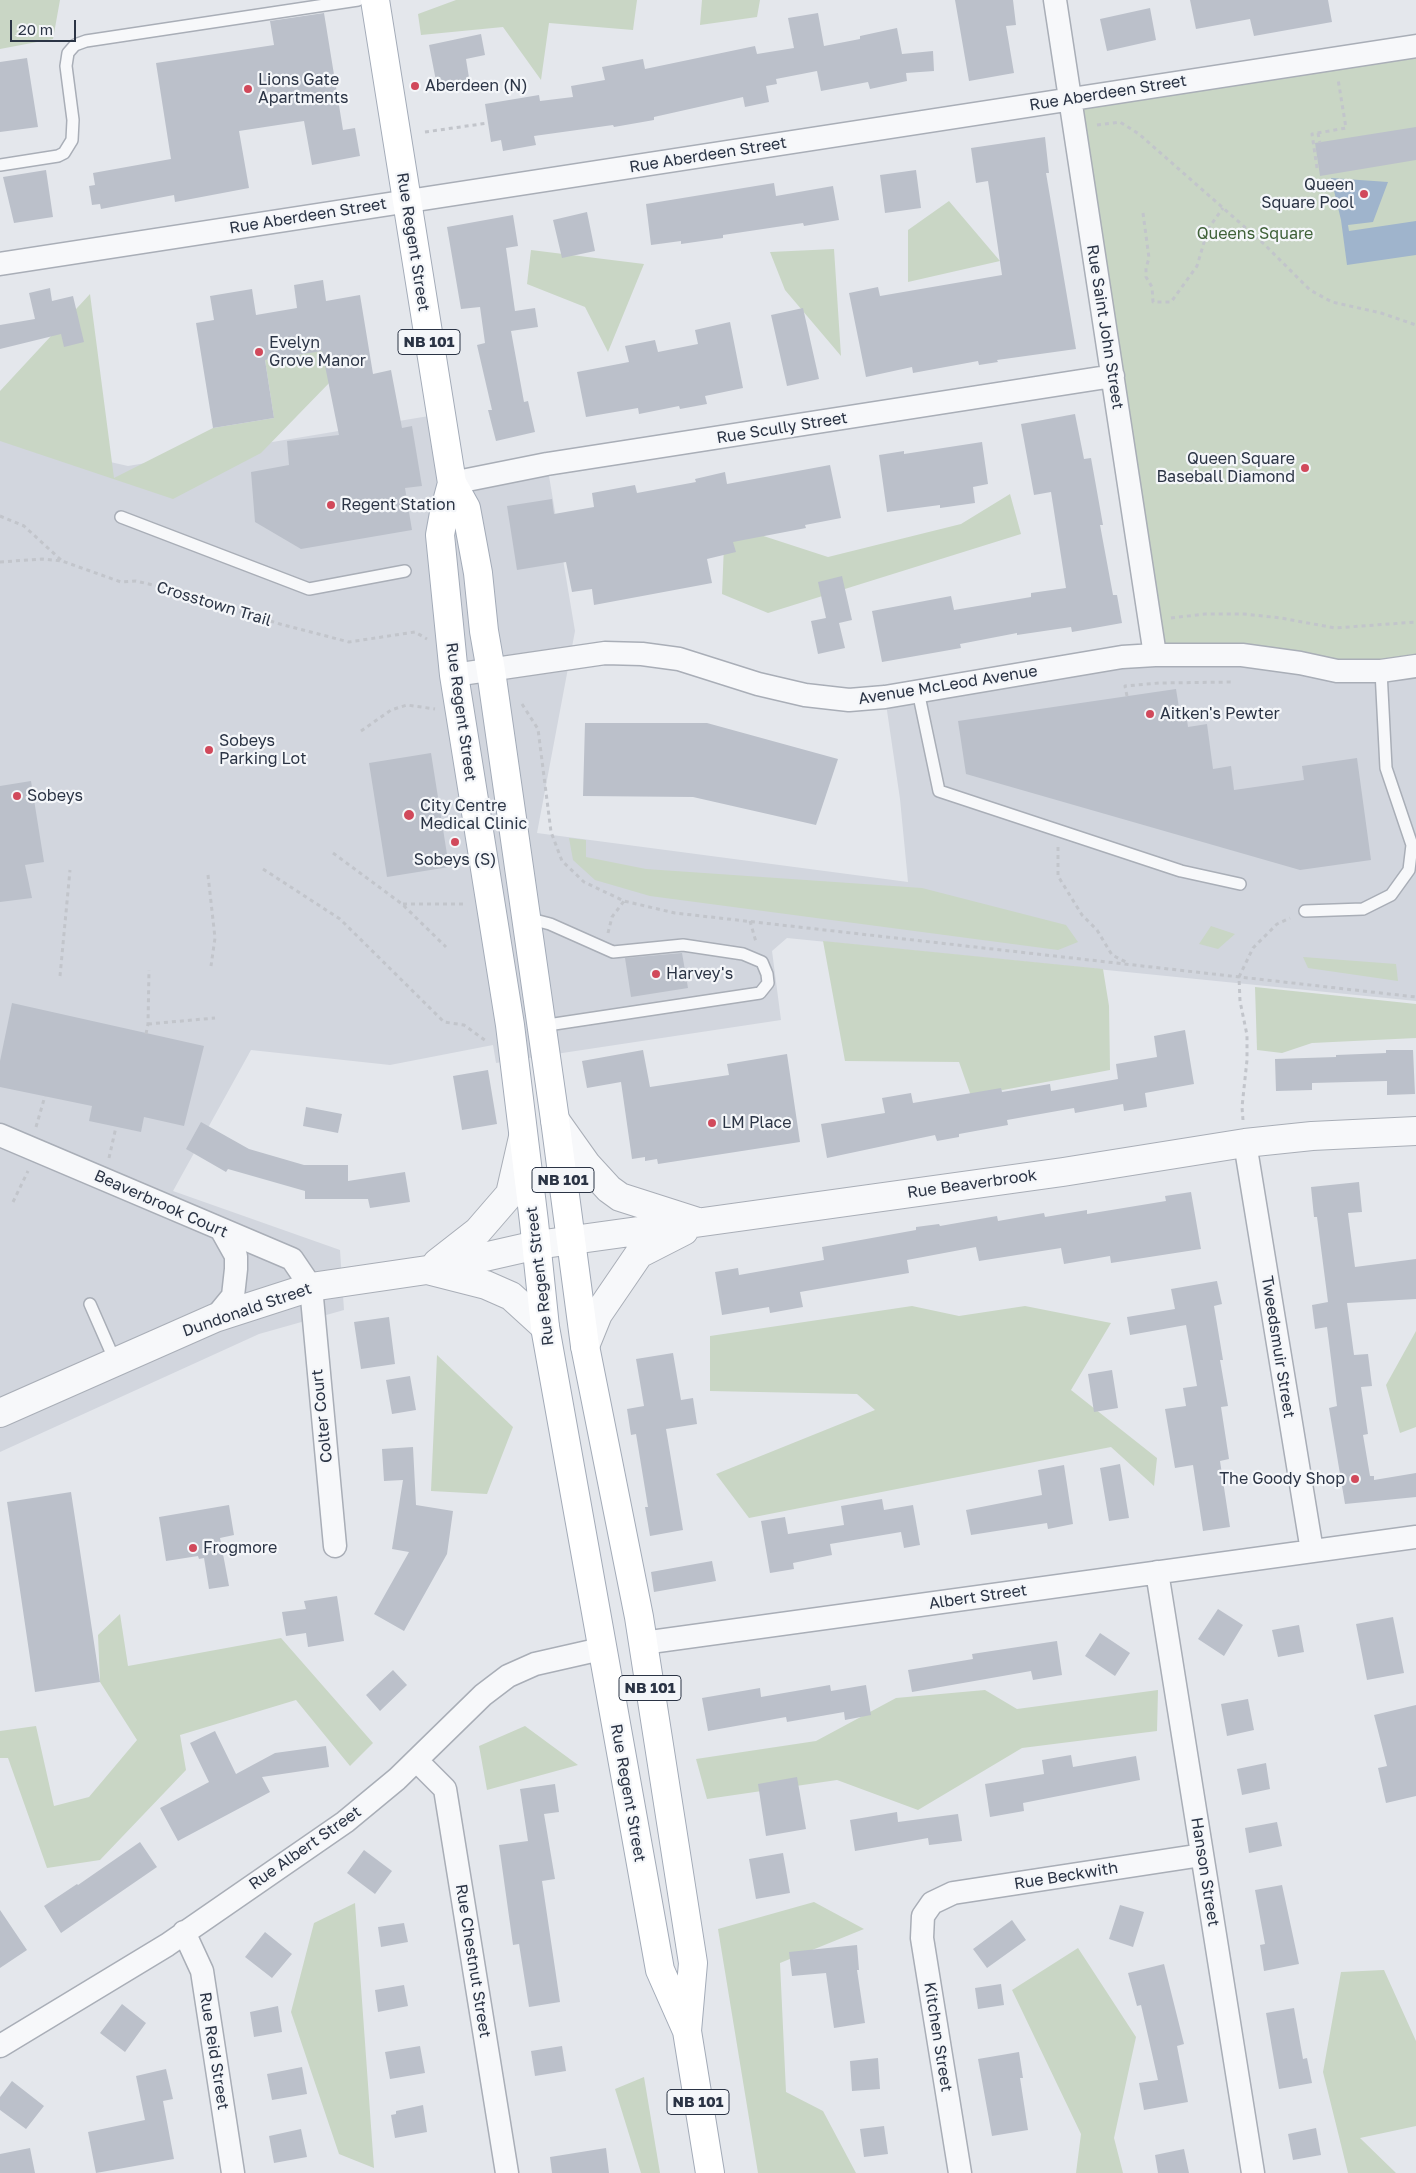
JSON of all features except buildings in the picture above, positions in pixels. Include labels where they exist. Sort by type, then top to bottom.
[{"type":"main road","name":"Rue Regent Street","points":[[374,0],[452,483],[466,508],[478,573],[484,631],[572,1240],[584,1346],[643,1643],[693,1962],[686,2032]]},
{"type":"main road","name":"Rue Regent Street","points":[[452,483],[440,535],[454,675],[510,1025],[545,1327],[601,1649],[660,1970],[686,2032],[710,2173]]},
{"type":"street","name":"Rue Saint John Street","points":[[1055,0],[1155,655]]},
{"type":"street","name":"Rue Aberdeen Street","points":[[0,264],[1416,46]]},
{"type":"street","name":"Rue Scully Street","points":[[452,483],[547,464],[1113,376]]},
{"type":"street","name":"Avenue McLeod Avenue","points":[[454,675],[605,653],[642,654],[679,659],[758,684],[805,695],[849,700],[918,691],[1122,657],[1155,655],[1242,655],[1300,663],[1337,671],[1380,671],[1416,666]]},
{"type":"street","points":[[555,1120],[587,1166],[609,1189],[620,1197],[698,1223]]},
{"type":"street","name":"Rue Beaverbrook","points":[[572,1240],[1064,1172],[1245,1143],[1322,1135],[1416,1130]]},
{"type":"street","points":[[427,1270],[478,1232],[510,1194],[524,1133]]},
{"type":"street","name":"Beaverbrook Court","points":[[0,1135],[164,1204],[222,1231],[292,1259],[311,1287]]},
{"type":"street","name":"Tweedsmuir Street","points":[[1245,1143],[1312,1551]]},
{"type":"street","points":[[584,1346],[598,1314],[640,1254],[674,1238],[698,1223]]},
{"type":"street","points":[[215,1318],[233,1296],[236,1269],[236,1256],[222,1231]]},
{"type":"street","name":"Dundonald Street","points":[[0,1413],[215,1318],[311,1287],[427,1270],[537,1245],[572,1240]]},
{"type":"street","points":[[427,1270],[486,1285],[511,1296],[545,1327]]},
{"type":"street","name":"Colter Court","points":[[311,1287],[335,1546]]},
{"type":"street","points":[[1312,1551],[1416,1537]]},
{"type":"street","name":"Albert Street","points":[[643,1643],[1312,1551]]},
{"type":"street","name":"Hanson Street","points":[[1157,1572],[1253,2173]]},
{"type":"street","name":"Rue Albert Street","points":[[0,2046],[167,1945],[345,1822],[417,1761],[483,1695],[508,1676],[535,1664],[601,1649]]},
{"type":"street","name":"Rue Chestnut Street","points":[[417,1761],[445,1789],[507,2173]]},
{"type":"street","name":"Rue Beckwith","points":[[932,1903],[953,1893],[1202,1855]]},
{"type":"street","name":"Kitchen Street","points":[[932,1903],[924,1916],[922,1938],[960,2173]]},
{"type":"street","name":"Rue Reid Street","points":[[184,1932],[202,1971],[233,2173]]},
{"type":"lane","points":[[0,165],[58,156],[64,153],[72,140],[73,120],[66,66],[68,53],[75,45],[86,41],[358,0]]},
{"type":"lane","points":[[122,517],[309,589],[405,572]]},
{"type":"lane","points":[[1305,911],[1363,909],[1391,895],[1408,870],[1412,846],[1386,768],[1380,671]]},
{"type":"lane","points":[[918,691],[939,791],[1181,871],[1240,884]]},
{"type":"lane","points":[[526,918],[550,924],[614,952],[683,945],[743,954],[762,962],[767,974],[768,984],[760,993],[541,1026]]},
{"type":"lane","points":[[90,1304],[115,1361]]},
{"type":"path","points":[[1316,168],[1312,134],[1346,128],[1335,58]]},
{"type":"path","points":[[1097,125],[1120,122],[1160,152],[1264,244],[1310,290],[1332,302],[1381,313],[1416,325]]},
{"type":"path","points":[[425,132],[488,123]]},
{"type":"path","points":[[1318,133],[1320,143]]},
{"type":"path","points":[[1143,213],[1149,258],[1146,277],[1152,287],[1153,302],[1171,302],[1197,266],[1208,229],[1223,208]]},
{"type":"path","points":[[0,516],[24,526],[62,561]]},
{"type":"path","name":"Crosstown Trail","points":[[0,562],[42,559],[62,561],[121,582],[136,581],[153,585],[280,624],[349,642],[415,632],[427,640]]},
{"type":"path","points":[[1168,618],[1205,614],[1244,614],[1282,618],[1335,628],[1416,622]]},
{"type":"path","points":[[1127,696],[1125,686],[1159,683],[1234,682]]},
{"type":"path","points":[[520,702],[538,729],[551,832],[562,861],[584,882],[624,901],[675,913],[1416,997]]},
{"type":"path","points":[[361,731],[391,710],[406,705],[436,709]]},
{"type":"path","points":[[1058,830],[1058,876],[1082,915],[1097,930],[1112,955],[1131,964]]},
{"type":"path","points":[[333,854],[402,904],[446,948]]},
{"type":"path","points":[[263,869],[340,919],[444,1022],[464,1025],[493,1045]]},
{"type":"path","points":[[60,976],[70,870]]},
{"type":"path","points":[[208,875],[215,938],[211,966]]},
{"type":"path","points":[[604,947],[612,917],[624,901]]},
{"type":"path","points":[[402,904],[471,904]]},
{"type":"path","points":[[1245,1143],[1242,1107],[1247,1060],[1247,1035],[1240,1000],[1239,977],[1253,948],[1277,924],[1305,911]]},
{"type":"path","points":[[146,1034],[148,1024],[149,970]]},
{"type":"path","points":[[148,1024],[215,1018]]},
{"type":"path","points":[[13,1202],[33,1149],[45,1096]]},
{"type":"path","points":[[102,1178],[110,1156],[116,1127]]},
{"type":"shaded area","points":[[441,414],[452,483],[547,464],[575,631],[537,833],[908,882],[900,799],[885,697],[1122,657],[1416,666],[1416,1001],[787,938],[772,951],[781,1020],[496,1063],[493,1045],[390,1065],[251,1050],[173,1191],[340,1250],[344,1310],[259,1334],[0,1452],[0,437],[128,466]]},
{"type":"green space","points":[[0,0],[60,0],[53,39],[0,49]]},
{"type":"green space","points":[[456,0],[637,0],[633,30],[549,23],[541,80],[503,27],[421,35],[418,14]]},
{"type":"green space","points":[[702,0],[760,0],[757,17],[700,25]]},
{"type":"green space","name":"Queens Square","points":[[1416,46],[1416,666],[1155,655],[1071,99]]},
{"type":"green space","points":[[949,201],[1000,261],[908,282],[908,230]]},
{"type":"green space","points":[[834,249],[841,356],[785,290],[770,252]]},
{"type":"green space","points":[[531,250],[644,264],[608,352],[585,307],[527,284]]},
{"type":"green space","points":[[90,294],[114,478],[213,428],[274,418],[265,360],[368,343],[261,453],[173,499],[0,441],[0,391]]},
{"type":"green space","points":[[1010,494],[1021,534],[768,613],[722,594],[724,545],[745,530],[828,557],[961,524]]},
{"type":"green space","points":[[569,838],[586,840],[586,857],[646,869],[922,888],[1066,925],[1078,942],[1058,950],[650,896],[595,880],[573,860]]},
{"type":"green space","points":[[1211,926],[1235,934],[1218,949],[1199,944]]},
{"type":"green space","points":[[823,941],[1103,969],[1109,1006],[1110,1070],[971,1096],[959,1062],[845,1061]]},
{"type":"green space","points":[[1303,957],[1396,964],[1398,981],[1308,968]]},
{"type":"green space","points":[[1255,987],[1416,1004],[1416,1038],[1312,1043],[1282,1053],[1257,1050]]},
{"type":"green space","points":[[912,1306],[959,1316],[1025,1306],[1111,1323],[1071,1390],[1157,1458],[1154,1486],[1111,1447],[749,1518],[716,1474],[875,1410],[857,1394],[710,1391],[710,1336]]},
{"type":"green space","points":[[1416,1331],[1416,1427],[1400,1433],[1386,1385]]},
{"type":"green space","points":[[437,1355],[513,1427],[487,1494],[431,1491]]},
{"type":"green space","points":[[120,1614],[128,1666],[281,1638],[373,1743],[350,1766],[296,1700],[180,1735],[186,1770],[100,1860],[47,1868],[8,1758],[0,1758],[0,1731],[36,1726],[54,1806],[89,1797],[137,1740],[100,1682],[98,1635]]},
{"type":"green space","points":[[985,1690],[1017,1709],[1158,1690],[1157,1731],[1022,1748],[918,1810],[837,1780],[707,1799],[696,1759],[816,1741],[896,1698]]},
{"type":"green space","points":[[525,1726],[578,1765],[487,1790],[479,1746]]},
{"type":"green space","points":[[814,1902],[864,1929],[780,1963],[786,2092],[823,2111],[856,2173],[758,2173],[718,1929]]},
{"type":"green space","points":[[355,1903],[374,2168],[339,2154],[291,2012],[314,1923]]},
{"type":"green space","points":[[1078,1948],[1136,2037],[1114,2138],[1123,2173],[1076,2173],[1081,2134],[1012,1990]]},
{"type":"green space","points":[[1384,1970],[1416,2041],[1416,2126],[1360,2138],[1396,2173],[1348,2173],[1323,2072],[1341,1972]]},
{"type":"green space","points":[[644,2077],[660,2173],[641,2173],[615,2089]]},
{"type":"water","points":[[1331,178],[1388,182],[1373,222],[1348,225],[1349,231],[1416,221],[1416,255],[1347,265],[1341,220]]},
{"type":"place","name":"Aberdeen (N)","points":[[415,86]]},
{"type":"place","name":"Lions Gate Apartments","points":[[248,89]]},
{"type":"place","name":"Queen Square Pool","points":[[1364,194]]},
{"type":"place","name":"Evelyn Grove Manor","points":[[259,352]]},
{"type":"place","name":"Queen Square Baseball Diamond","points":[[1305,468]]},
{"type":"place","name":"Regent Station","points":[[331,505]]},
{"type":"place","name":"Aitken's Pewter","points":[[1150,714]]},
{"type":"place","name":"Sobeys Parking Lot","points":[[209,750]]},
{"type":"place","name":"Sobeys","points":[[17,796]]},
{"type":"place","name":"City Centre Medical Clinic","points":[[409,815]]},
{"type":"place","name":"Sobeys (S)","points":[[455,842]]},
{"type":"place","name":"Harvey's","points":[[656,974]]},
{"type":"place","name":"LM Place","points":[[712,1123]]},
{"type":"place","name":"The Goody Shop","points":[[1355,1479]]},
{"type":"place","name":"Frogmore","points":[[193,1548]]}]
